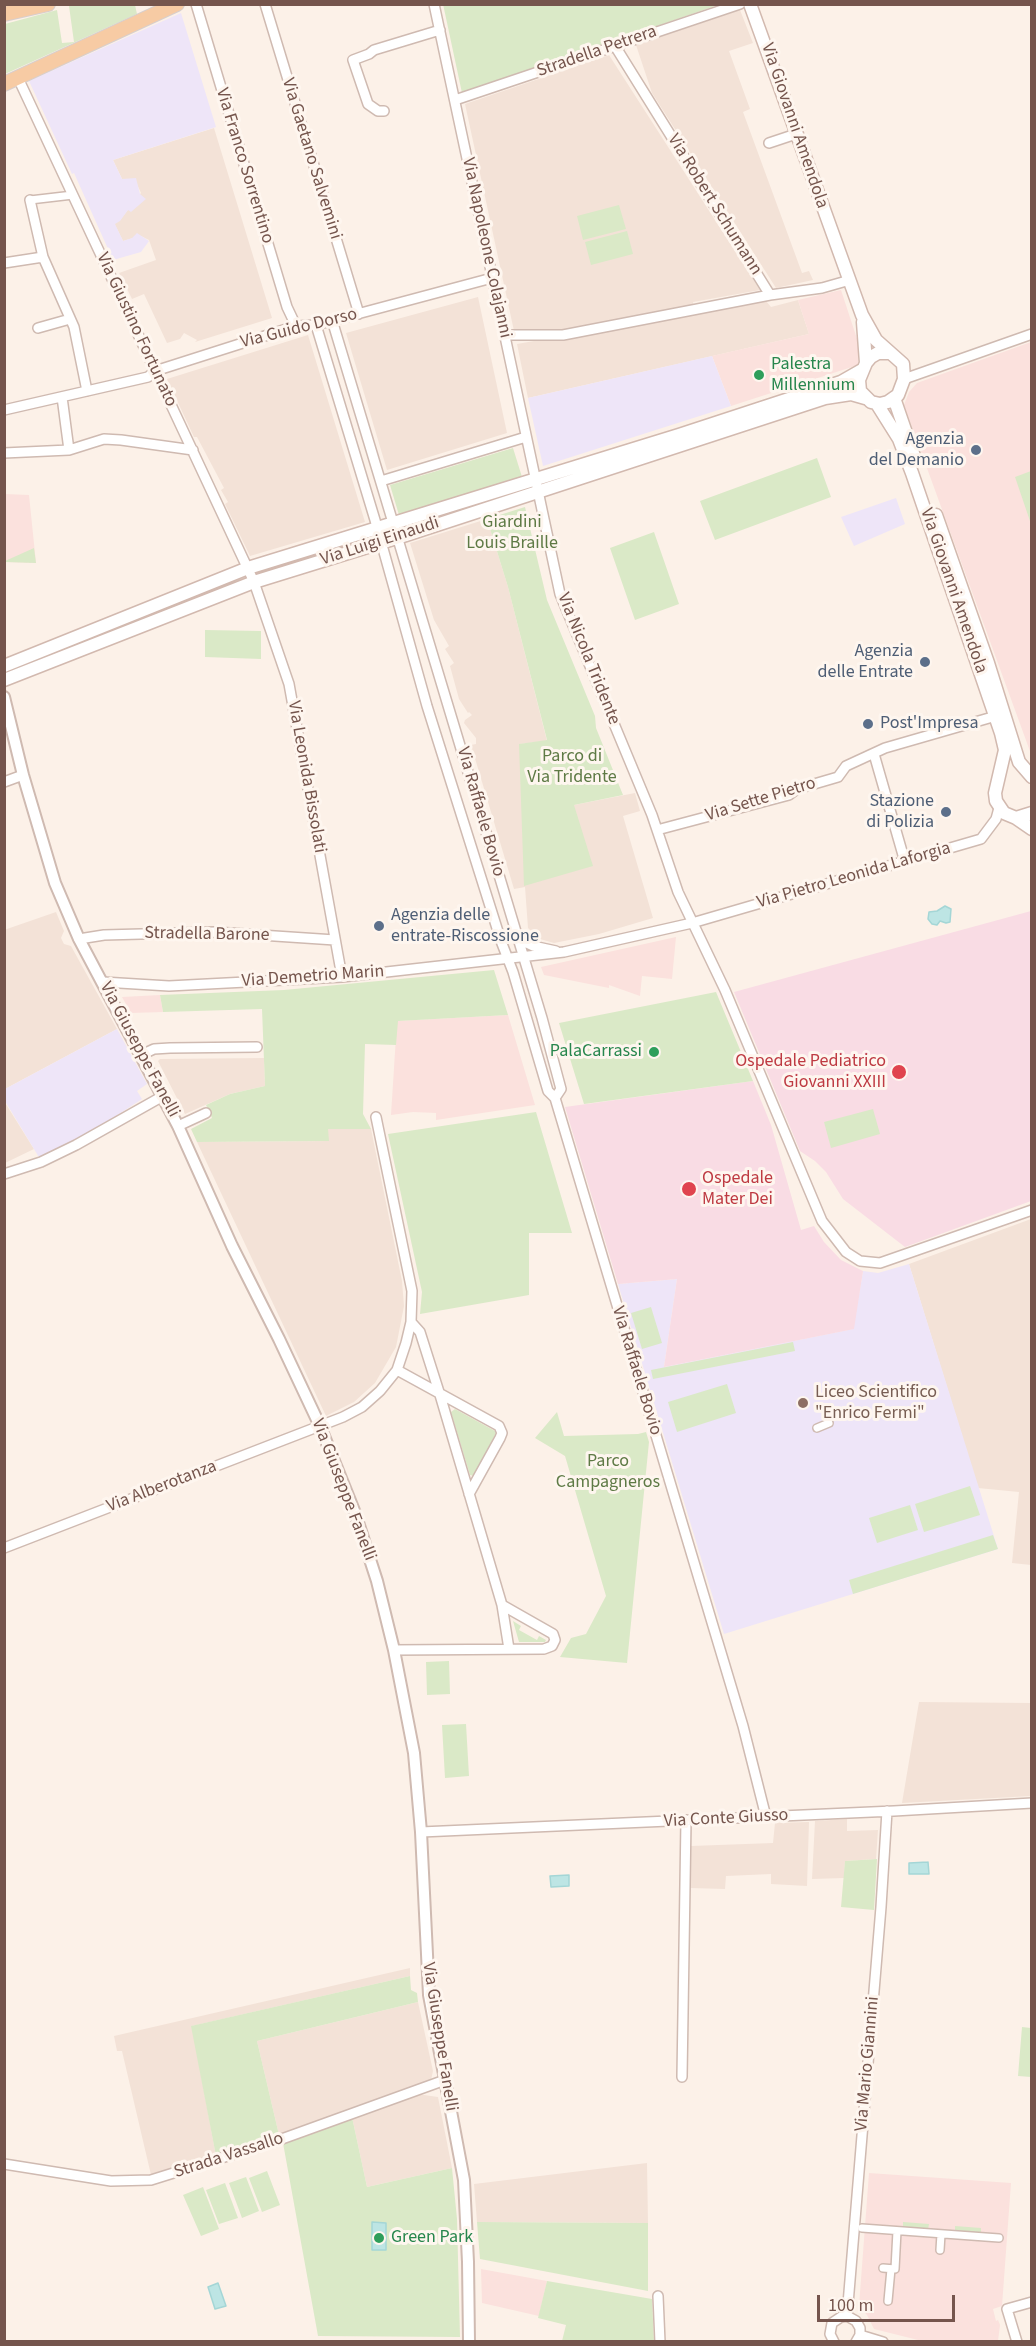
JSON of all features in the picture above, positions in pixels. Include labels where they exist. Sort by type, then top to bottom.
[{"type":"main road","points":[[4,14],[48,4]]},
{"type":"main road","points":[[11,81],[177,4]]},
{"type":"main road","name":"Via Giovanni Amendola","points":[[750,4],[862,315],[876,339],[903,364],[904,379]]},
{"type":"main road","name":"Via Giovanni Amendola","points":[[862,315],[864,366],[859,386],[865,398]]},
{"type":"main road","points":[[864,366],[878,353],[888,352]]},
{"type":"main road","name":"Via Luigi Einaudi","points":[[4,680],[254,582],[398,538],[538,486],[841,382],[864,366]]},
{"type":"main road","points":[[865,398],[877,404],[888,402],[898,395],[904,379]]},
{"type":"main road","name":"Via Luigi Einaudi","points":[[4,666],[248,568],[394,524],[538,486],[825,398],[851,394],[865,398]]},
{"type":"main road","name":"Via Giovanni Amendola","points":[[894,398],[965,596],[1019,762],[1030,776]]},
{"type":"main road","name":"Via Giovanni Amendola","points":[[877,404],[899,439],[912,473],[996,716],[1005,750],[995,793],[999,808]]},
{"type":"main road","name":"Via Giovanni Amendola","points":[[997,786],[1007,775],[1013,773],[1030,776]]},
{"type":"main road","points":[[999,808],[1032,829]]},
{"type":"main road","points":[[1016,818],[1032,813]]},
{"type":"street","name":"Via Franco Sorrentino","points":[[196,4],[287,307],[296,326]]},
{"type":"street","name":"Via Gaetano Salvemini","points":[[265,4],[359,314]]},
{"type":"street","name":"Via Napoleone Colajanni","points":[[434,4],[538,486]]},
{"type":"street","name":"Stradella Petrera","points":[[455,100],[740,4]]},
{"type":"street","points":[[384,111],[378,111],[368,104],[352,60],[374,50],[440,30]]},
{"type":"street","name":"Via Robert Schumann","points":[[615,46],[770,295],[822,288],[850,280]]},
{"type":"street","name":"Via Giustino Fortunato","points":[[11,81],[73,195],[254,582]]},
{"type":"street","points":[[769,143],[796,134]]},
{"type":"street","points":[[73,195],[30,200],[43,257],[74,327],[87,391]]},
{"type":"street","points":[[4,263],[43,257]]},
{"type":"street","name":"Via Guido Dorso","points":[[4,410],[148,377],[155,371],[296,326],[316,325],[492,278]]},
{"type":"street","points":[[504,335],[563,335],[770,295]]},
{"type":"street","points":[[38,328],[70,319]]},
{"type":"street","points":[[332,320],[394,524]]},
{"type":"street","points":[[316,325],[377,529]]},
{"type":"street","points":[[904,379],[1032,334]]},
{"type":"street","points":[[62,397],[69,450]]},
{"type":"street","points":[[381,481],[526,437]]},
{"type":"street","points":[[4,453],[69,450],[104,439],[193,450]]},
{"type":"street","name":"Via Nicola Tridente","points":[[538,486],[560,594],[657,830],[678,892],[725,990],[822,1221],[846,1252],[860,1261],[880,1263],[1032,1210]]},
{"type":"street","name":"Via Raffaele Bovio","points":[[394,524],[561,1089],[555,1098]]},
{"type":"street","name":"Via Raffaele Bovio","points":[[377,529],[438,741],[548,1091],[555,1098],[743,1726],[766,1817]]},
{"type":"street","name":"Via Leonida Bissolati","points":[[254,582],[289,684],[342,977]]},
{"type":"street","points":[[406,636],[425,630]]},
{"type":"street","name":"Via Giuseppe Fanelli","points":[[4,697],[23,775],[55,883],[79,939],[178,1126],[232,1246],[320,1426],[358,1522],[377,1581],[394,1650],[414,1753],[421,1832],[429,1995],[464,2180],[469,2342]]},
{"type":"street","name":"Via Sette Pietro","points":[[657,830],[789,795],[797,789],[838,777],[846,766],[885,748],[996,716]]},
{"type":"street","points":[[438,741],[458,736]]},
{"type":"street","points":[[874,754],[905,862]]},
{"type":"street","points":[[4,782],[23,775]]},
{"type":"street","name":"Via Pietro Leonida Laforgia","points":[[564,952],[692,922],[981,839],[996,819],[999,808]]},
{"type":"street","points":[[492,911],[508,906]]},
{"type":"street","name":"Stradella Barone","points":[[79,939],[104,935],[215,933],[335,939]]},
{"type":"street","points":[[518,939],[533,946],[564,952]]},
{"type":"street","name":"Via Demetrio Marin","points":[[103,982],[169,986],[342,977],[564,952]]},
{"type":"street","points":[[141,1055],[154,1049],[256,1047]]},
{"type":"street","points":[[4,1174],[41,1162],[76,1145],[163,1096]]},
{"type":"street","points":[[178,1126],[206,1113]]},
{"type":"street","points":[[320,1426],[362,1407],[380,1390],[397,1370],[411,1323],[412,1291],[376,1117]]},
{"type":"street","points":[[411,1323],[420,1332],[440,1395],[502,1605],[509,1649]]},
{"type":"street","points":[[397,1370],[496,1424],[502,1433],[469,1494]]},
{"type":"street","points":[[817,1428],[829,1423]]},
{"type":"street","name":"Via Alberotanza","points":[[4,1548],[320,1426]]},
{"type":"street","points":[[394,1650],[548,1649],[555,1640],[553,1635],[502,1605]]},
{"type":"street","points":[[504,1622],[513,1616],[522,1617]]},
{"type":"street","name":"Via Conte Giusso","points":[[421,1832],[1032,1803]]},
{"type":"street","name":"Via Mario Giannini","points":[[847,2316],[887,1811]]},
{"type":"street","points":[[682,2077],[686,1820]]},
{"type":"street","name":"Strada Vassallo","points":[[4,2164],[111,2181],[151,2180],[268,2143],[445,2080]]},
{"type":"street","points":[[862,2228],[999,2238]]},
{"type":"street","points":[[888,2301],[887,2268],[895,2269],[897,2231]]},
{"type":"street","points":[[940,2250],[941,2234]]},
{"type":"street","points":[[658,2296],[660,2342]]},
{"type":"street","points":[[1017,2342],[1007,2309],[1032,2302]]},
{"type":"street","points":[[829,2340],[832,2323],[847,2316],[858,2324],[858,2338],[883,2342]]},
{"type":"shaded area","points":[[740,10],[753,43],[729,51],[750,109],[743,112],[802,273],[809,271],[813,280],[776,288],[652,93],[636,45]]},
{"type":"shaded area","points":[[181,13],[216,127],[113,160],[122,179],[136,178],[140,194],[146,199],[131,212],[128,210],[115,224],[123,241],[132,238],[137,233],[149,241],[141,252],[113,260],[29,81]]},
{"type":"shaded area","points":[[609,55],[760,290],[693,302],[695,314],[766,301],[771,307],[798,300],[809,334],[528,398],[517,344],[534,341],[535,331],[514,331],[465,104]]},
{"type":"shaded area","points":[[214,128],[272,318],[195,342],[197,340],[184,333],[180,339],[167,343],[144,294],[132,299],[119,273],[156,260],[149,240],[141,236],[123,241],[114,223],[120,220],[141,193],[136,182],[122,179],[113,160]]},
{"type":"shaded area","points":[[841,290],[859,345],[858,365],[731,406],[712,356],[809,334],[798,300]]},
{"type":"shaded area","points":[[478,297],[507,433],[387,470],[346,333]]},
{"type":"shaded area","points":[[308,335],[365,522],[250,556],[225,504],[228,502],[221,490],[224,488],[197,437],[194,437],[167,379]]},
{"type":"shaded area","points":[[1031,342],[1031,754],[904,405],[909,392],[917,383]]},
{"type":"shaded area","points":[[712,356],[731,406],[543,466],[528,398]]},
{"type":"shaded area","points":[[5,494],[29,495],[36,563],[5,562]]},
{"type":"shaded area","points":[[896,498],[905,524],[854,546],[841,517]]},
{"type":"shaded area","points":[[487,519],[508,587],[547,741],[520,744],[574,805],[635,793],[640,811],[623,816],[653,918],[599,934],[554,943],[540,939],[528,928],[525,887],[514,889],[471,745],[476,744],[476,738],[464,723],[472,715],[468,713],[459,699],[450,666],[454,663],[445,649],[449,646],[434,620],[410,543]]},
{"type":"shaded area","name":"Ospedale Pediatrico Giovanni XXIII","points":[[1031,911],[1031,1201],[905,1247],[843,1199],[826,1172],[800,1151],[734,992]]},
{"type":"shaded area","points":[[56,912],[64,931],[61,938],[64,944],[71,946],[117,1029],[5,1089],[4,930]]},
{"type":"shaded area","points":[[676,937],[672,979],[642,976],[640,996],[609,985],[609,988],[544,975],[541,967]]},
{"type":"shaded area","points":[[160,995],[163,1012],[131,1013],[122,997]]},
{"type":"shaded area","points":[[508,1015],[535,1105],[436,1120],[436,1113],[413,1112],[391,1115],[397,1021]]},
{"type":"shaded area","points":[[117,1029],[147,1084],[137,1091],[142,1099],[70,1146],[40,1159],[5,1101],[5,1089]]},
{"type":"shaded area","points":[[264,1058],[265,1086],[230,1094],[185,1114],[158,1061],[160,1059]]},
{"type":"shaded area","name":"Ospedale Mater Dei","points":[[753,1081],[771,1125],[801,1230],[814,1226],[824,1242],[841,1260],[863,1271],[854,1329],[664,1367],[677,1279],[618,1284],[565,1107]]},
{"type":"shaded area","points":[[4,1101],[34,1149],[5,1163],[4,1163]]},
{"type":"shaded area","points":[[328,1129],[371,1129],[402,1281],[404,1306],[396,1347],[375,1383],[354,1402],[326,1416],[197,1142],[328,1141]]},
{"type":"shaded area","points":[[1032,1219],[1031,1565],[1012,1563],[1019,1492],[978,1488],[909,1264]]},
{"type":"shaded area","points":[[909,1264],[998,1549],[724,1634],[618,1284],[677,1279],[664,1367],[853,1329],[863,1271],[878,1273]]},
{"type":"shaded area","points":[[919,1702],[1031,1703],[1031,1796],[902,1803]]},
{"type":"shaded area","points":[[847,1819],[847,1831],[878,1830],[876,1859],[845,1861],[844,1878],[812,1879],[815,1821]]},
{"type":"shaded area","points":[[809,1822],[807,1886],[771,1884],[771,1874],[726,1876],[725,1889],[690,1888],[691,1846],[773,1843],[775,1823]]},
{"type":"shaded area","points":[[410,1968],[410,1976],[192,2026],[216,2156],[151,2175],[122,2051],[117,2051],[114,2036]]},
{"type":"shaded area","points":[[418,2002],[433,2071],[431,2080],[279,2135],[257,2041]]},
{"type":"shaded area","points":[[417,2094],[438,2097],[452,2168],[367,2187],[352,2117]]},
{"type":"shaded area","points":[[647,2163],[648,2223],[477,2222],[474,2184]]},
{"type":"shaded area","points":[[869,2173],[1011,2183],[1002,2306],[993,2309],[996,2321],[998,2320],[1000,2325],[998,2341],[922,2341],[874,2329],[859,2306]]},
{"type":"shaded area","points":[[481,2269],[547,2281],[539,2316],[482,2303]]},
{"type":"green space","points":[[443,4],[718,5],[462,93]]},
{"type":"green space","points":[[135,5],[137,14],[5,74],[5,24],[57,10],[62,43],[74,42],[69,6]]},
{"type":"green space","points":[[619,205],[626,229],[583,240],[577,216]]},
{"type":"green space","points":[[627,231],[633,254],[591,265],[585,242]]},
{"type":"green space","points":[[513,448],[522,477],[399,515],[390,485]]},
{"type":"green space","points":[[817,458],[831,497],[715,540],[700,501]]},
{"type":"green space","points":[[1032,471],[1031,524],[1015,477]]},
{"type":"green space","name":"Parco di Via Tridente","points":[[525,507],[547,600],[595,716],[596,728],[623,795],[574,805],[593,866],[524,886],[519,744],[547,740],[508,587],[487,519]]},
{"type":"green space","points":[[654,532],[679,604],[635,620],[610,548]]},
{"type":"green space","points":[[34,548],[36,563],[5,562],[5,561]]},
{"type":"green space","points":[[205,630],[261,631],[261,659],[205,657]]},
{"type":"green space","points":[[494,970],[508,1015],[398,1021],[396,1045],[365,1044],[363,1114],[371,1129],[328,1129],[329,1141],[197,1142],[191,1129],[212,1118],[206,1105],[230,1094],[265,1086],[262,1009],[163,1012],[160,995],[284,990]]},
{"type":"green space","name":"PalaCarrassi","points":[[716,992],[753,1081],[584,1104],[559,1023]]},
{"type":"green space","points":[[873,1109],[880,1134],[831,1148],[824,1122]]},
{"type":"green space","points":[[536,1112],[572,1233],[529,1233],[529,1295],[420,1314],[422,1292],[388,1134]]},
{"type":"green space","points":[[651,1307],[662,1343],[642,1349],[631,1313]]},
{"type":"green space","points":[[793,1342],[795,1351],[653,1379],[651,1370]]},
{"type":"green space","points":[[727,1384],[736,1413],[677,1432],[668,1402]]},
{"type":"green space","points":[[455,1409],[496,1433],[474,1476],[470,1475],[451,1412]]},
{"type":"green space","name":"Parco Campagneros","points":[[557,1412],[564,1436],[646,1432],[649,1442],[627,1663],[560,1657],[571,1638],[586,1634],[606,1596],[565,1456],[535,1438]]},
{"type":"green space","points":[[970,1486],[980,1515],[924,1532],[915,1504]]},
{"type":"green space","points":[[910,1505],[918,1530],[877,1543],[869,1518]]},
{"type":"green space","points":[[993,1535],[998,1549],[853,1594],[849,1580]]},
{"type":"green space","points":[[513,1621],[521,1626],[519,1630],[537,1640],[539,1636],[546,1640],[545,1642],[519,1642]]},
{"type":"green space","points":[[449,1661],[450,1694],[427,1695],[426,1662]]},
{"type":"green space","points":[[466,1724],[469,1776],[445,1778],[442,1725]]},
{"type":"green space","points":[[877,1859],[874,1910],[841,1907],[845,1861]]},
{"type":"green space","points":[[410,1976],[411,1990],[417,1993],[418,2002],[257,2041],[279,2135],[216,2156],[191,2026]]},
{"type":"green space","points":[[1022,2027],[1031,2028],[1031,2077],[1018,2076]]},
{"type":"green space","name":"Green Park","points":[[352,2117],[367,2187],[452,2168],[457,2219],[460,2337],[318,2336],[283,2143]]},
{"type":"green space","points":[[267,2171],[280,2205],[262,2212],[249,2178]]},
{"type":"green space","points":[[246,2177],[259,2211],[242,2218],[229,2183]]},
{"type":"green space","points":[[225,2183],[238,2218],[219,2224],[206,2190]]},
{"type":"green space","points":[[203,2187],[219,2229],[201,2236],[183,2195]]},
{"type":"green space","points":[[477,2222],[648,2223],[648,2291],[480,2259]]},
{"type":"green space","points":[[903,2222],[929,2224],[928,2230],[903,2228]]},
{"type":"green space","points":[[955,2226],[981,2228],[981,2234],[955,2232]]},
{"type":"green space","points":[[547,2281],[652,2299],[654,2341],[562,2341],[566,2325],[538,2318]]},
{"type":"water","points":[[945,906],[951,909],[950,922],[940,921],[937,925],[932,924],[928,919],[929,912],[937,911]]},
{"type":"water","points":[[928,1862],[929,1874],[909,1874],[909,1863]]},
{"type":"water","points":[[569,1875],[569,1886],[551,1887],[550,1876]]},
{"type":"water","points":[[372,2222],[386,2223],[386,2250],[372,2250]]},
{"type":"water","points":[[218,2283],[226,2306],[215,2309],[208,2287]]},
{"type":"place","name":"Palestra Millennium","points":[[759,375]]},
{"type":"place","name":"Agenzia del Demanio","points":[[976,450]]},
{"type":"place","name":"Agenzia delle Entrate","points":[[925,662]]},
{"type":"place","name":"Post'Impresa","points":[[868,724]]},
{"type":"place","name":"Stazione di Polizia","points":[[946,812]]},
{"type":"place","name":"Agenzia delle entrate-Riscossione","points":[[379,926]]},
{"type":"place","name":"PalaCarrassi","points":[[654,1052]]},
{"type":"place","name":"Ospedale Pediatrico Giovanni XXIII","points":[[899,1072]]},
{"type":"place","name":"Ospedale Mater Dei","points":[[689,1189]]},
{"type":"place","name":"Liceo Scientifico \"Enrico Fermi\"","points":[[803,1403]]},
{"type":"place","name":"Green Park","points":[[379,2238]]},
{"type":"park label","name":"Giardini Louis Braille","points":[[512,533]]}]
